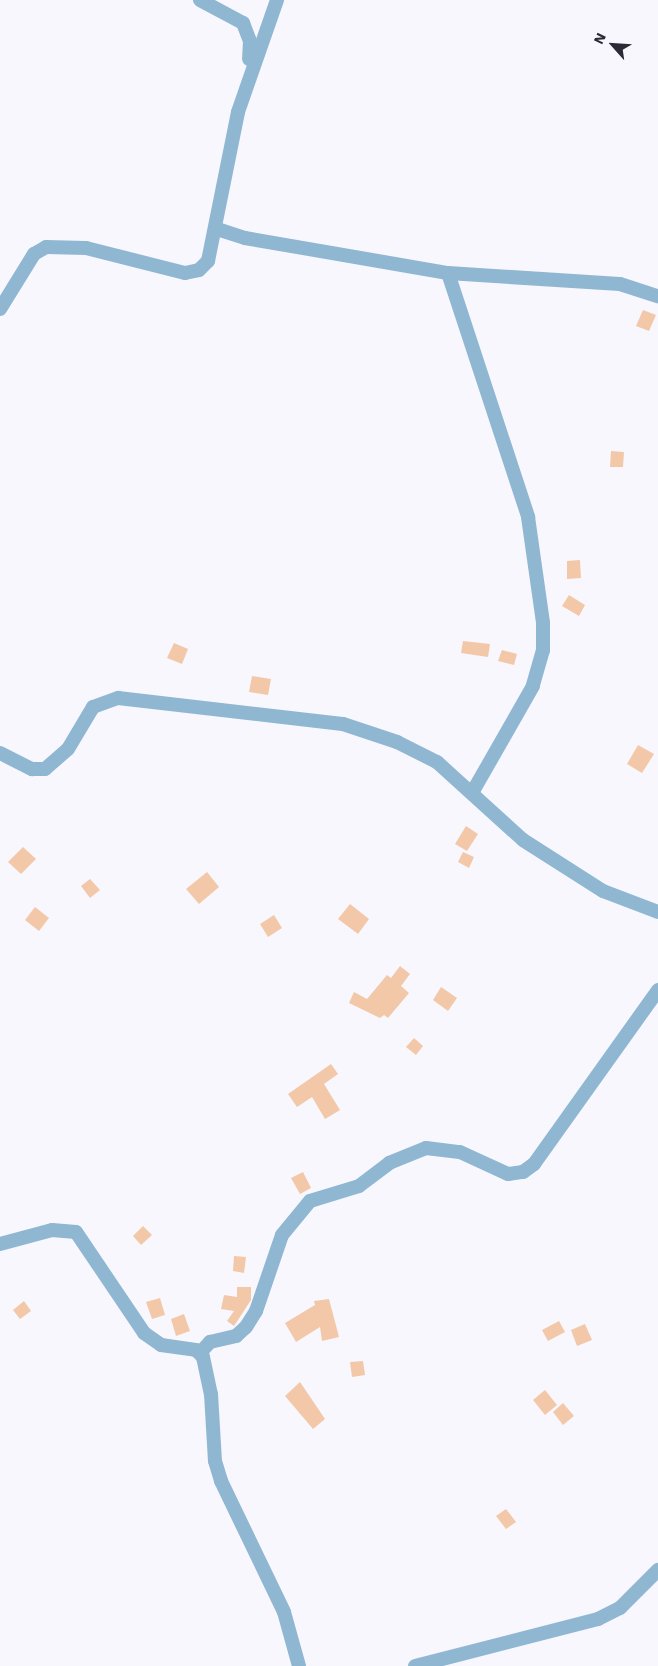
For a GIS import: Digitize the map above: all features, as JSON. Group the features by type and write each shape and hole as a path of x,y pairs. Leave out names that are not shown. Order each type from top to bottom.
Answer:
{"street":[{"path":"0,309 34,254 46,247 86,248 185,273 200,270 208,261 217,228 227,161 247,75 250,41 243,23 200,0"},
{"path":"247,75 277,0"},
{"path":"217,228 245,238 448,273 612,284 658,296"},
{"path":"448,273 528,518 543,623 543,650 533,686 472,793"},
{"path":"0,753 27,767 45,769 68,749 93,708 118,698 343,724 417,751 437,762 523,840 573,874 658,912"},
{"path":"200,1353 210,1342 236,1336 246,1327 256,1311 282,1235 310,1201 359,1186 389,1163 426,1148 460,1152 508,1174 523,1172 534,1164 658,990"},
{"path":"0,1244 52,1230 76,1232 85,1240 144,1333 161,1345 200,1353"},
{"path":"200,1353 211,1394 212,1441 221,1481 284,1612 299,1666"},
{"path":"415,1666 598,1619 620,1608 658,1570"}],"building":[{"path":"643,310 656,315 649,331 636,326"},
{"path":"611,451 624,452 623,467 610,467"},
{"path":"580,560 581,578 567,579 567,561"},
{"path":"569,595 585,605 579,616 562,606"},
{"path":"463,641 490,644 488,657 461,653"},
{"path":"174,643 188,649 182,664 167,658"},
{"path":"502,650 517,654 514,665 498,661"},
{"path":"252,676 271,679 268,695 249,692"},
{"path":"638,745 654,754 642,773 627,764"},
{"path":"466,826 478,834 467,851 455,844"},
{"path":"23,847 36,859 21,874 8,862"},
{"path":"463,852 474,857 469,868 458,862"},
{"path":"207,872 219,887 199,904 186,889"},
{"path":"90,879 100,890 90,898 81,886"},
{"path":"350,904 369,919 358,934 338,919"},
{"path":"35,907 49,918 39,931 25,920"},
{"path":"274,915 282,928 268,937 260,924"},
{"path":"400,966 410,974 401,986 409,993 388,1018 384,1015 380,1018 349,1003 354,992 367,999 387,975 391,978"},
{"path":"441,987 457,998 448,1011 433,1000"},
{"path":"414,1038 423,1046 416,1055 406,1047"},
{"path":"331,1064 338,1074 324,1084 340,1110 325,1119 312,1097 297,1107 288,1094"},
{"path":"303,1172 311,1188 300,1194 291,1178"},
{"path":"143,1226 152,1235 141,1245 133,1236"},
{"path":"234,1256 246,1257 244,1273 233,1271"},
{"path":"237,1287 251,1287 251,1300 234,1326 227,1321 234,1311 221,1309 224,1295 237,1297"},
{"path":"160,1298 165,1315 152,1319 146,1302"},
{"path":"329,1299 339,1337 322,1341 320,1327 296,1342 285,1323 315,1305 314,1301"},
{"path":"24,1301 31,1311 20,1319 13,1310"},
{"path":"184,1314 190,1331 176,1336 171,1319"},
{"path":"559,1321 565,1332 548,1341 542,1330"},
{"path":"585,1324 592,1340 577,1346 571,1330"},
{"path":"363,1361 365,1375 352,1377 350,1362"},
{"path":"300,1382 325,1419 313,1429 285,1396"},
{"path":"545,1390 557,1405 545,1415 533,1400"},
{"path":"563,1403 574,1416 563,1425 553,1412"},
{"path":"506,1509 516,1522 506,1529 496,1516"}]}
